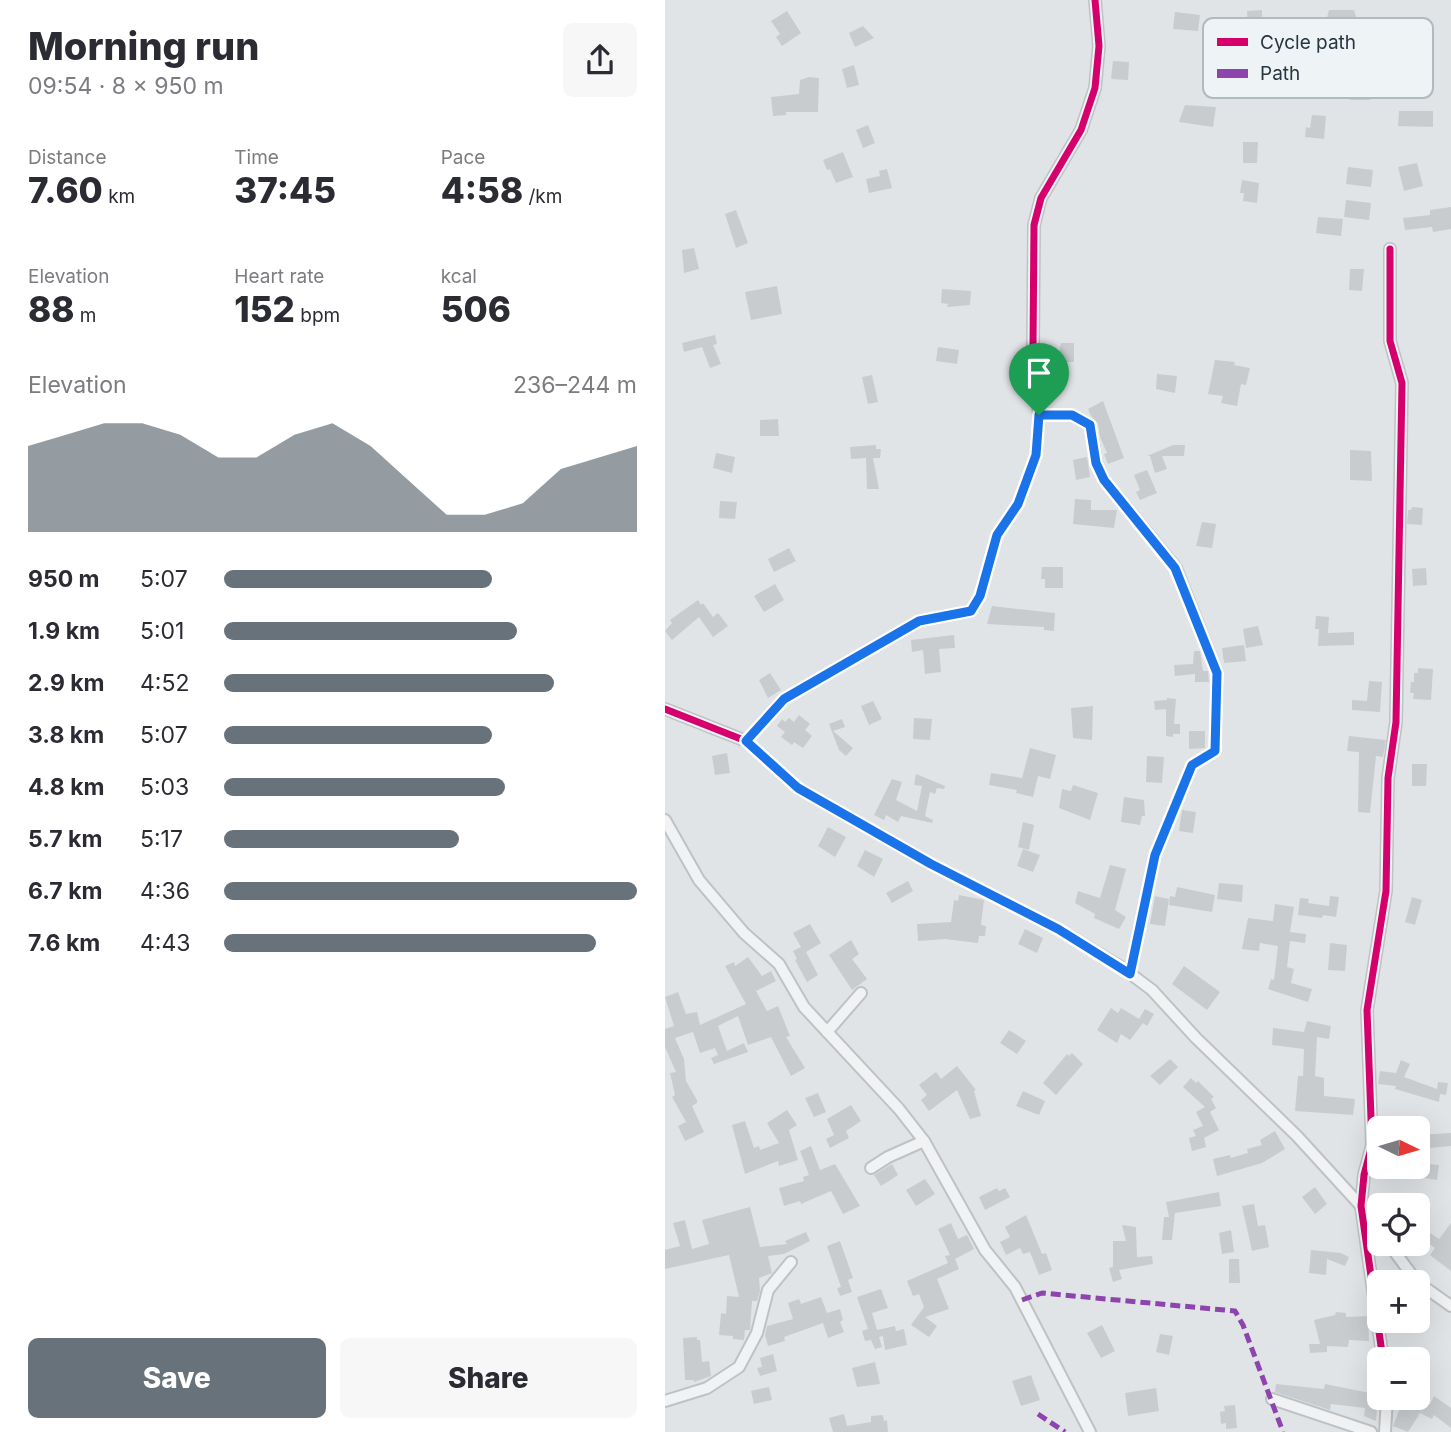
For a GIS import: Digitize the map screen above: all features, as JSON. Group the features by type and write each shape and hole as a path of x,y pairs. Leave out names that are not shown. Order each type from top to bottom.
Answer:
{"street":[{"path":"746,741 784,699 919,621 971,611 980,596 997,535 1018,504 1036,455 1039,415 1033,346 1034,225 1041,198 1081,130 1095,88 1099,46 1095,0"},
{"path":"1381,1347 1361,1206 1364,1175 1372,1145 1367,1010 1386,891 1388,778 1396,722 1402,383 1390,341 1390,249"},
{"path":"1039,415 1072,415 1090,425 1096,463 1104,480 1175,568 1217,673 1215,751 1192,765 1155,855 1130,974"},
{"path":"665,709 746,741 798,788 931,864 1058,929 1130,974 1152,990 1196,1038 1289,1127 1367,1214"},
{"path":"665,820 699,880 744,933 779,964 804,1007 899,1109 924,1141 985,1250 1015,1287 1090,1432"},
{"path":"827,1032 861,993"},
{"path":"871,1168 924,1141"},
{"path":"1398,1256 1417,1282 1451,1306"},
{"path":"665,1401 707,1388 739,1367 757,1333 768,1290 791,1262"},
{"path":"1272,1399 1371,1432"},
{"path":"1385,1432 1386,1410"}],"building":[{"path":"1262,10 1262,18 1247,18 1247,11"},
{"path":"1329,10 1354,10 1356,18 1327,18"},
{"path":"787,11 801,33 782,46 776,37 780,34 771,21"},
{"path":"1175,12 1200,15 1198,31 1173,29"},
{"path":"863,26 874,38 855,47 849,33"},
{"path":"1113,61 1129,62 1128,80 1111,79"},
{"path":"854,65 859,85 847,88 842,69"},
{"path":"819,78 818,112 786,112 786,115 773,116 771,97 799,94 800,80"},
{"path":"1350,98 1370,98 1370,100"},
{"path":"1185,105 1216,107 1213,127 1179,122"},
{"path":"1399,111 1433,111 1433,127 1398,126"},
{"path":"1312,115 1326,116 1324,139 1305,137"},
{"path":"868,125 875,143 863,148 856,130"},
{"path":"1243,142 1258,142 1257,163 1243,163"},
{"path":"843,152 853,177 836,183 823,160"},
{"path":"1417,163 1423,186 1404,191 1398,167"},
{"path":"1348,167 1373,170 1371,187 1346,184"},
{"path":"887,169 892,188 869,193 866,179 880,176 879,171"},
{"path":"1242,180 1259,183 1257,203 1243,201 1244,193 1240,193"},
{"path":"1346,200 1371,203 1369,220 1344,217"},
{"path":"1451,207 1451,229 1433,232 1432,227 1405,230 1403,218 1430,215 1430,210"},
{"path":"736,210 748,243 736,248 725,214"},
{"path":"1318,217 1343,219 1341,236 1316,233"},
{"path":"694,248 699,269 684,273 682,250"},
{"path":"1350,269 1364,269 1362,291 1349,290"},
{"path":"777,286 782,314 751,320 745,292"},
{"path":"942,289 971,291 970,305 947,307 948,304 941,303"},
{"path":"715,335 717,344 713,345 721,364 710,368 702,347 684,352 682,343"},
{"path":"1061,343 1074,343 1074,362 1057,362"},
{"path":"938,347 959,350 957,364 936,361"},
{"path":"1215,360 1235,362 1234,365 1250,368 1246,385 1241,384 1237,406 1221,403 1223,396 1208,394"},
{"path":"1157,374 1177,376 1175,393 1156,389"},
{"path":"872,375 878,402 868,404 862,377"},
{"path":"1103,401 1124,458 1108,464 1098,423 1088,409"},
{"path":"778,419 779,436 760,436 760,420"},
{"path":"876,445 876,449 881,449 880,458 873,458 879,489 867,489 866,458 851,459 850,447"},
{"path":"1173,445 1185,445 1184,456 1162,456 1167,469 1155,473 1150,456 1147,456"},
{"path":"1350,450 1371,451 1372,481 1350,480"},
{"path":"716,453 735,457 732,473 713,468"},
{"path":"1087,457 1090,477 1076,480 1073,460"},
{"path":"1147,470 1157,493 1140,500 1136,492 1140,490 1134,475"},
{"path":"1075,499 1091,500 1091,510 1117,510 1114,528 1073,524"},
{"path":"720,501 737,502 735,519 719,518"},
{"path":"1412,507 1423,508 1422,525 1407,524 1408,510"},
{"path":"1202,522 1216,524 1212,548 1196,546"},
{"path":"789,548 796,561 774,572 768,559"},
{"path":"1042,567 1063,567 1063,588 1045,588 1045,579 1041,579"},
{"path":"1426,568 1427,585 1413,586 1412,569"},
{"path":"775,584 784,600 764,612 754,596"},
{"path":"698,600 713,617 718,613 728,626 713,637 699,617 672,640 665,631 672,623 670,620"},
{"path":"992,606 1055,613 1054,631 1044,630 1044,627 987,624"},
{"path":"1316,616 1329,617 1328,633 1354,632 1354,645 1318,646 1319,629 1315,629"},
{"path":"1258,626 1263,645 1246,648 1243,629"},
{"path":"954,635 955,648 939,649 941,672 925,674 923,650 912,652 911,640"},
{"path":"1244,645 1246,661 1224,663 1222,648"},
{"path":"1194,651 1200,651 1203,671 1208,671 1209,682 1195,682 1195,674 1175,676 1174,665 1193,664"},
{"path":"1418,668 1433,669 1431,700 1413,699 1414,693 1410,693 1411,682 1414,682 1414,673 1418,673"},
{"path":"770,673 781,690 768,698 759,680"},
{"path":"1369,681 1382,682 1380,712 1352,710 1352,700 1367,701"},
{"path":"1176,699 1174,724 1180,724 1180,734 1173,734 1173,737 1166,736 1166,709 1155,710 1154,701"},
{"path":"873,701 882,719 869,725 861,706"},
{"path":"1093,706 1092,740 1073,738 1071,708"},
{"path":"799,715 810,724 805,730 812,736 803,748 794,742 792,745 781,737 785,732 777,726 782,719 785,722 789,718 794,722"},
{"path":"914,718 932,719 930,740 913,739"},
{"path":"842,719 845,727 833,731 853,748 846,756 839,750 829,724"},
{"path":"1189,731 1205,731 1205,748 1189,749"},
{"path":"1349,736 1386,740 1383,757 1376,756 1370,813 1358,812 1359,752 1347,751"},
{"path":"1030,748 1056,755 1050,779 1038,776 1033,797 1016,793 1017,790 989,785 991,773 1022,778"},
{"path":"727,753 730,773 715,775 712,756"},
{"path":"1147,756 1164,757 1162,783 1146,782"},
{"path":"1412,764 1427,764 1426,786 1412,786"},
{"path":"916,774 945,786 944,789 937,788 935,794 930,792 925,816 933,820 932,823 901,816 898,822 886,815 884,820 874,815 892,779 902,782 896,800 917,811 922,786 914,785"},
{"path":"1073,785 1098,793 1090,820 1059,808 1062,789 1071,791"},
{"path":"1124,797 1144,800 1145,816 1142,816 1140,825 1121,822"},
{"path":"1182,810 1196,812 1193,833 1179,831"},
{"path":"1023,822 1034,825 1029,850 1018,847"},
{"path":"828,827 846,837 835,857 818,846"},
{"path":"1023,849 1040,855 1033,872 1017,866"},
{"path":"865,850 883,859 874,877 857,866"},
{"path":"1110,865 1126,869 1115,910 1126,917 1119,929 1094,918 1095,914 1075,903 1078,891 1100,898"},
{"path":"908,881 913,891 892,903 886,893"},
{"path":"1219,883 1243,885 1242,902 1217,899"},
{"path":"1177,887 1215,895 1212,912 1169,905 1170,896 1175,897"},
{"path":"959,895 984,900 981,925 986,926 985,936 979,936 978,943 945,939 918,941 917,924 951,922 954,900 958,901"},
{"path":"1155,896 1169,899 1165,926 1150,924"},
{"path":"1330,896 1339,897 1336,917 1298,915 1300,898 1309,899 1308,903 1329,906"},
{"path":"1412,897 1422,900 1415,925 1405,922"},
{"path":"1275,904 1294,907 1290,932 1306,934 1305,943 1290,941 1287,967 1294,969 1291,983 1312,989 1308,1002 1268,989 1271,979 1274,980 1278,946 1260,943 1259,951 1242,949 1248,918 1273,921"},
{"path":"810,924 821,943 806,952 818,975 807,982 795,960 797,959 793,951 801,947 793,933"},
{"path":"1025,929 1043,938 1037,953 1018,944"},
{"path":"851,940 859,954 852,959 867,979 852,990 829,955"},
{"path":"1330,943 1347,945 1345,971 1328,970"},
{"path":"748,957 762,976 771,971 776,981 756,991 767,1011 778,1006 790,1036 786,1037 805,1068 791,1076 771,1037 748,1045 738,1016 718,1026 727,1051 744,1043 748,1052 714,1064 711,1058 718,1055 715,1048 700,1053 693,1032 675,1038 684,1059 686,1081 697,1100 692,1106 704,1132 685,1141 678,1126 686,1122 672,1097 675,1095 670,1073 676,1072 665,1047 665,1029 674,1026 665,997 678,992 686,1014 697,1012 700,1025 746,1004 725,966 734,962 735,966"},
{"path":"1184,966 1220,992 1207,1010 1172,984"},
{"path":"1111,1008 1118,1013 1121,1008 1139,1019 1145,1009 1154,1014 1147,1026 1143,1023 1130,1040 1121,1034 1117,1043 1097,1030"},
{"path":"1307,1021 1331,1026 1329,1039 1317,1037 1315,1076 1324,1078 1324,1096 1355,1099 1353,1115 1295,1111 1298,1076 1303,1076 1304,1049 1272,1045 1273,1028 1304,1032"},
{"path":"1009,1030 1026,1041 1017,1054 1000,1043"},
{"path":"1072,1053 1083,1064 1056,1095 1043,1083 1067,1054 1069,1056"},
{"path":"1170,1059 1178,1067 1160,1085 1150,1076"},
{"path":"1401,1060 1410,1064 1404,1077 1437,1089 1438,1082 1448,1083 1446,1095 1440,1094 1439,1102 1395,1089 1396,1086 1378,1084 1380,1071 1396,1073"},
{"path":"957,1066 976,1090 974,1091 981,1116 970,1119 957,1090 929,1111 921,1100 927,1095 919,1085 936,1072 941,1079"},
{"path":"1191,1078 1196,1083 1198,1081 1214,1097 1211,1099 1216,1108 1210,1112 1219,1130 1204,1138 1206,1147 1192,1151 1189,1138 1196,1136 1193,1130 1203,1126 1196,1112 1205,1107 1183,1087"},
{"path":"1023,1091 1045,1101 1039,1115 1016,1106"},
{"path":"818,1093 826,1112 814,1117 805,1098"},
{"path":"851,1105 861,1121 846,1131 849,1138 830,1148 826,1139 834,1135 827,1119"},
{"path":"787,1110 797,1125 789,1130 798,1160 779,1166 778,1161 745,1174 732,1125 745,1121 754,1148 759,1146 760,1150 779,1143 767,1123"},
{"path":"1275,1131 1285,1149 1262,1163 1217,1176 1213,1159 1248,1153 1247,1149 1262,1145 1260,1140"},
{"path":"1451,1133 1451,1146 1430,1148 1430,1134"},
{"path":"811,1146 820,1170 835,1164 860,1206 843,1214 831,1191 801,1204 800,1201 784,1206 779,1188 804,1181 803,1177 809,1175 800,1151"},
{"path":"892,1164 898,1175 881,1186 874,1175"},
{"path":"1430,1164 1439,1165 1437,1180 1430,1179"},
{"path":"925,1179 935,1194 916,1206 906,1190"},
{"path":"1315,1187 1327,1204 1315,1214 1302,1197"},
{"path":"997,1188 999,1191 1005,1188 1010,1197 985,1210 979,1197"},
{"path":"1219,1192 1221,1206 1175,1213 1172,1240 1162,1240 1164,1217 1169,1217 1166,1202"},
{"path":"1254,1204 1258,1226 1265,1225 1269,1247 1252,1251 1242,1206"},
{"path":"750,1207 760,1247 787,1244 785,1241 806,1232 810,1241 784,1254 768,1256 772,1273 759,1278 760,1291 757,1301 752,1301 750,1330 745,1330 744,1340 719,1335 721,1313 726,1314 727,1296 739,1297 729,1255 665,1269 665,1250 680,1246 673,1223 685,1220 692,1249 709,1244 702,1220"},
{"path":"1026,1215 1042,1254 1046,1253 1052,1270 1039,1275 1030,1252 1023,1254 1020,1248 1006,1255 1000,1242 1010,1237 1005,1227"},
{"path":"951,1223 958,1239 967,1235 974,1249 955,1259 959,1269 937,1279 949,1309 925,1317 937,1326 929,1337 911,1325 924,1307 919,1294 913,1296 907,1281 948,1263 945,1256 950,1255 938,1229"},
{"path":"1451,1223 1451,1271 1430,1255 1435,1248 1430,1244 1430,1233 1439,1239"},
{"path":"1122,1225 1136,1227 1137,1257 1152,1256 1153,1264 1119,1270 1122,1279 1113,1282 1109,1268 1113,1267 1113,1241 1126,1241"},
{"path":"1231,1230 1234,1252 1222,1254 1219,1233"},
{"path":"840,1241 853,1278 848,1280 852,1292 840,1296 837,1288 841,1287 827,1246"},
{"path":"1311,1250 1341,1253 1349,1257 1345,1266 1327,1259 1326,1275 1309,1273"},
{"path":"1229,1259 1239,1259 1240,1283 1229,1283"},
{"path":"881,1289 888,1308 872,1313 877,1330 895,1326 896,1331 904,1329 907,1345 885,1350 883,1336 879,1337 882,1347 875,1349 871,1340 865,1341 862,1331 868,1329 857,1297"},
{"path":"821,1297 827,1313 840,1309 843,1320 840,1322 844,1332 828,1338 823,1323 784,1337 785,1341 768,1346 765,1335 767,1326 793,1319 788,1303 799,1299 801,1304"},
{"path":"1336,1312 1346,1313 1346,1317 1367,1316 1369,1341 1349,1340 1348,1347 1327,1346 1327,1352 1310,1353 1309,1344 1320,1344 1314,1320 1335,1315"},
{"path":"1102,1325 1115,1351 1101,1358 1087,1333"},
{"path":"1160,1334 1173,1336 1169,1355 1156,1352"},
{"path":"697,1337 697,1340 700,1340 702,1362 709,1361 711,1376 694,1382 685,1380 683,1338"},
{"path":"773,1354 777,1371 760,1376 757,1368 762,1367 760,1358"},
{"path":"875,1362 880,1384 857,1387 852,1368"},
{"path":"1031,1375 1040,1400 1021,1406 1012,1381"},
{"path":"1276,1384 1324,1389 1325,1384 1367,1392 1367,1410 1377,1410 1376,1421 1364,1416 1365,1408 1331,1404 1330,1410 1275,1392"},
{"path":"769,1387 772,1400 754,1404 751,1391"},
{"path":"1156,1388 1159,1411 1128,1416 1125,1393"},
{"path":"1434,1396 1451,1408 1451,1428 1434,1415 1432,1419 1420,1413 1408,1432 1393,1426 1399,1410 1430,1410"},
{"path":"1235,1405 1237,1428 1226,1429 1226,1423 1221,1424 1220,1412 1225,1411 1224,1406"},
{"path":"844,1414 847,1426 871,1422 871,1416 883,1415 884,1421 887,1420 888,1432 833,1432 829,1418"}],"marked path":[{"path":"1022,1300 1042,1293 1235,1311 1243,1325 1283,1432"},
{"path":"1038,1414 1065,1432"}],"cycle path":[{"path":"665,709 746,741 784,699 919,621 971,611 980,596 997,535 1018,504 1036,455 1039,415 1033,346 1034,225 1041,198 1081,130 1095,88 1099,46 1095,0"},
{"path":"1381,1347 1361,1206 1364,1175 1372,1145 1367,1010 1386,891 1388,778 1396,722 1402,383 1390,341 1390,249"}],"route":[{"path":"1039,415 1072,415 1090,425 1096,463 1104,480 1175,568 1217,673 1215,751 1192,765 1155,855 1130,974 1058,929 931,864 798,788 746,741 784,699 919,621 971,611 980,596 997,535 1018,504 1036,455 1039,415"}]}
